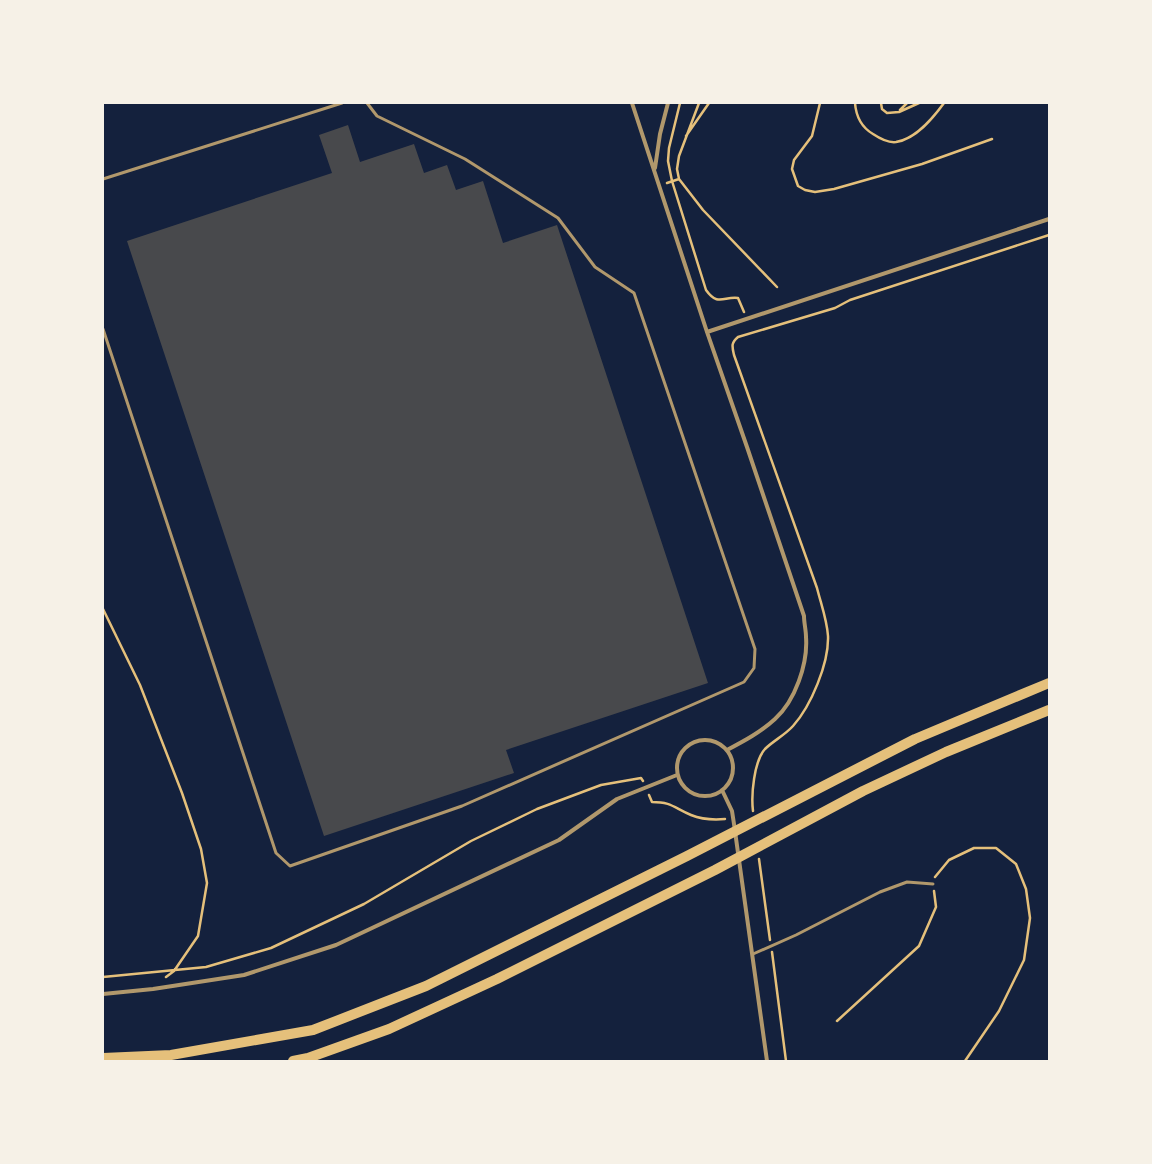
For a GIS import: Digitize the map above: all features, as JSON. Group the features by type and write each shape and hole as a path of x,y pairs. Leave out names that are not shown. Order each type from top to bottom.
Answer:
{"highway":[{"path":"103,1058 171,1055 312,1030 426,986 706,846 755,819 915,739 1049,683"},
{"path":"293,1061 308,1058 389,1029 497,978 715,870 863,791 946,752 1049,710"}],"street":[{"path":"632,103 707,332 804,616 806,638 803,662 790,701 776,718 753,736 727,750"},
{"path":"654,171 660,134 668,103"},
{"path":"707,332 1049,219"},
{"path":"701,740 711,740 720,744 727,750 733,767 728,784 722,790 714,795 696,795 681,784 677,775 677,766 679,756 684,748 701,740"},
{"path":"103,994 153,989 244,975 336,945 559,840 617,799 677,775"},
{"path":"722,790 732,811 767,1061"}],"lane":[{"path":"103,179 342,103"},
{"path":"103,329 276,854 290,866 462,806 744,682 754,668 755,650 634,292 595,267 558,218 465,159 377,116 367,103"},
{"path":"753,954 880,892 900,884 907,882 933,884"}],"path":[{"path":"680,103 669,148 668,162 672,181 706,290 710,296 717,300 738,298"},
{"path":"699,103 679,156 677,169 679,179 703,210 777,287"},
{"path":"684,140 709,103"},
{"path":"820,103 812,136 794,160 792,169 798,186 805,190 815,192 834,189 922,164 992,139"},
{"path":"855,103 859,121 867,131 881,140 896,142 910,137 922,128 944,103"},
{"path":"881,103 882,109 887,113 899,112 919,103"},
{"path":"899,112 906,103"},
{"path":"667,183 679,179"},
{"path":"755,819 752,792 759,756 766,748 793,726 807,705 820,676 828,637 825,618 817,588 734,355 732,346 733,342 738,337 835,308 850,300 1049,235"},
{"path":"103,609 140,685 182,793 201,849 207,883 198,936 176,965 174,971 166,977"},
{"path":"103,978 206,967 271,948 364,904 472,841 537,809 601,785 633,778"},
{"path":"652,802 667,802 693,816 706,818"},
{"path":"837,1021 919,946 936,907 932,880 948,860 974,848 996,848 1016,864 1026,889 1030,918 1024,960 999,1011 965,1061"},
{"path":"759,856 786,1061"}],"building":[{"path":"348,125 360,162 414,144 424,173 447,165 456,190 483,181 503,243 557,225 708,683 506,750 514,773 324,836 127,241 332,173 319,135"}]}
